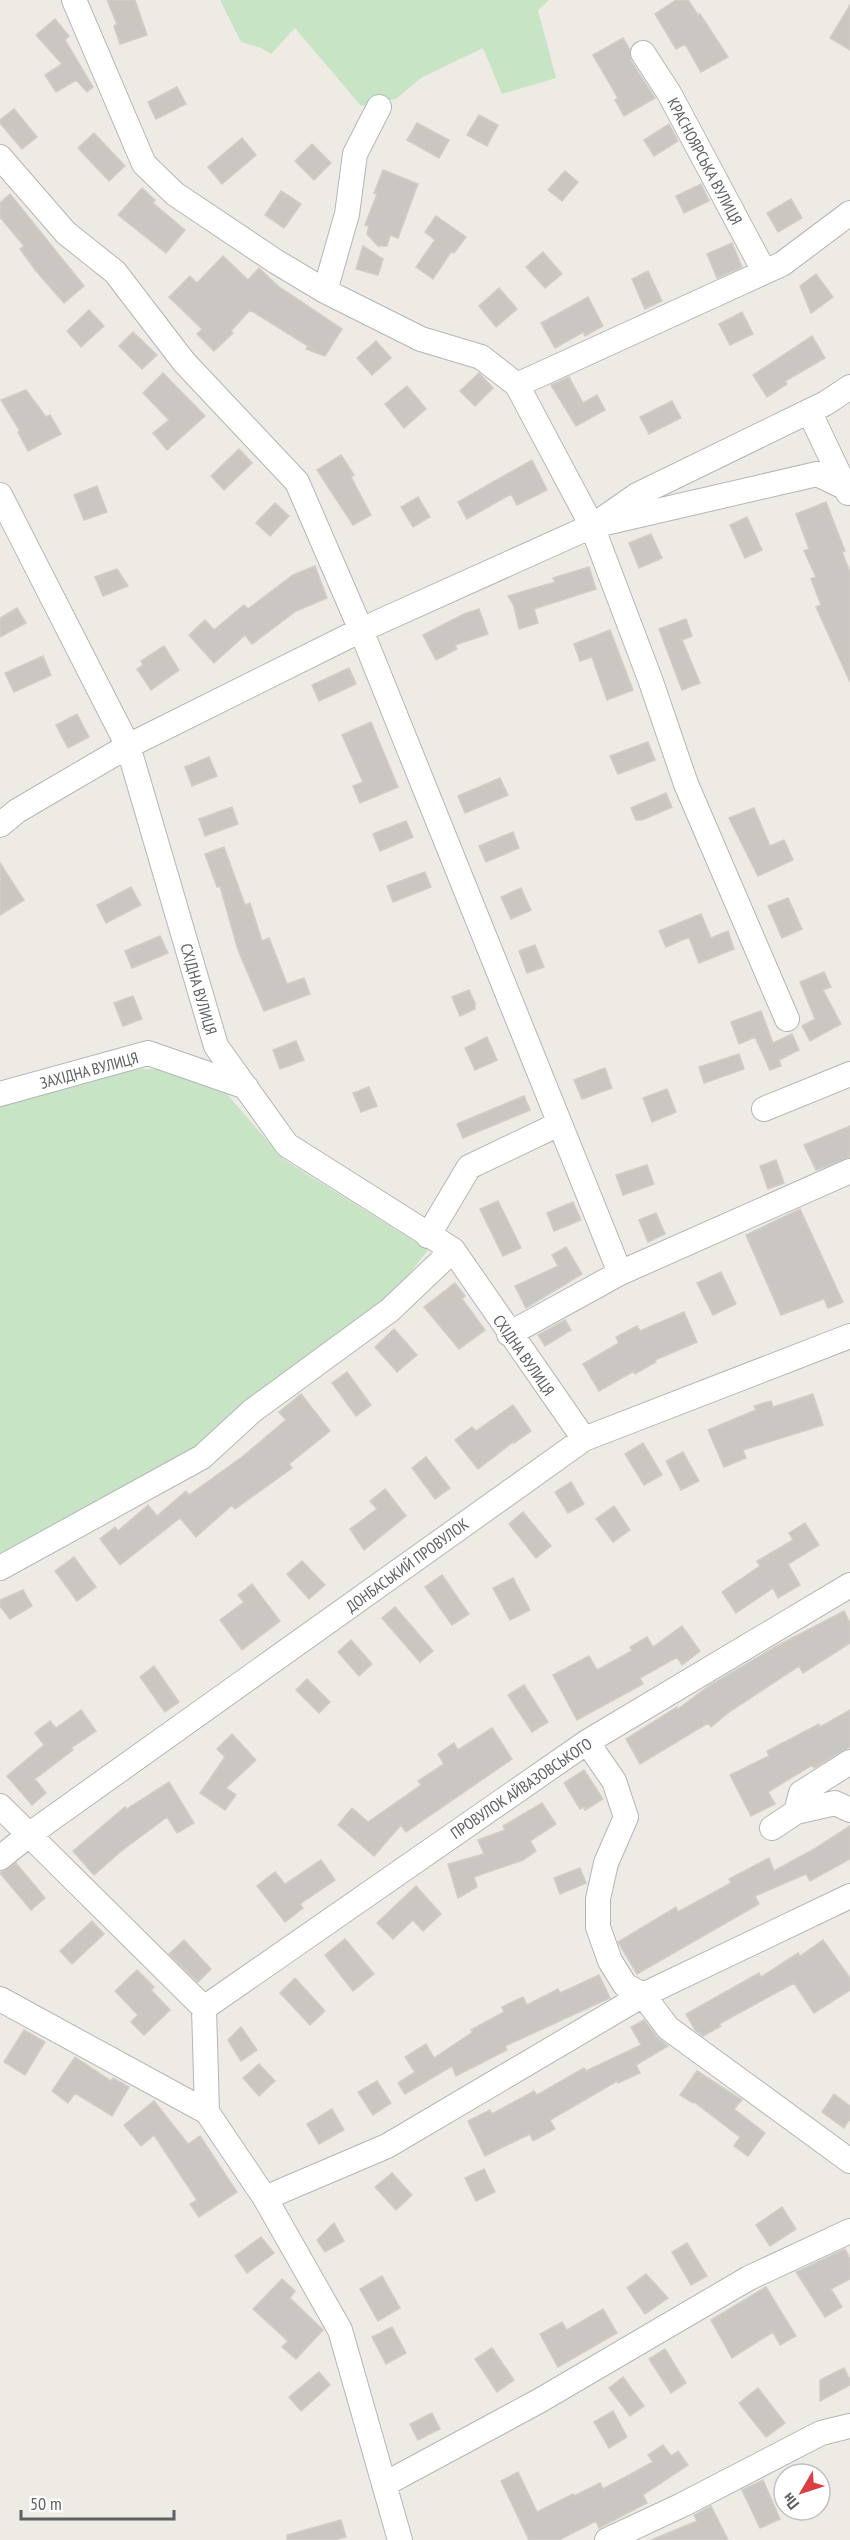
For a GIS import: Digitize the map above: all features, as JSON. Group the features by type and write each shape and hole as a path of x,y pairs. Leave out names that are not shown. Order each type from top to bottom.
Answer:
{"street":[{"path":"74,0 144,164 175,194 274,261 325,291 421,339 481,357 517,385 592,526 650,679 686,784 787,1019"},
{"name":"КРАСНОЯРСЬКА ВУЛИЦЯ","path":"644,53 669,93 764,271"},
{"path":"325,291 347,214 355,154 379,107"},
{"path":"0,157 66,233 115,272 184,362 297,482 361,630 620,1273"},
{"path":"517,385 782,264 850,213"},
{"path":"0,825 17,811 128,747 361,630 592,526 637,495 809,411 850,387"},
{"path":"809,411 849,491"},
{"path":"592,526 817,474 849,491"},
{"name":"СХІДНА ВУЛИЦЯ","path":"0,495 128,747 216,1046 287,1144 453,1250 509,1334 584,1439"},
{"name":"ЗАХІДНА ВУЛИЦЯ","path":"0,1094 148,1053 246,1087"},
{"path":"764,1109 850,1074"},
{"path":"428,1236 469,1167 559,1124"},
{"path":"509,1334 620,1273 850,1171"},
{"path":"0,1568 202,1457 252,1411 390,1310 453,1250"},
{"name":"ДОНБАСЬКИЙ ПРОВУЛОК","path":"0,1858 30,1834 584,1439 850,1336"},
{"name":"ПРОВУЛОК АЙВАЗОВСЬКОГО","path":"204,2008 587,1742 810,1606 850,1585"},
{"path":"587,1742 614,1781 626,1817 606,1863 598,1899 598,1928 610,1961 625,1985 643,1995 668,2028 850,2161"},
{"path":"796,1812 801,1792 850,1762"},
{"path":"772,1828 796,1812 835,1803 850,1810"},
{"path":"0,1806 204,2008 207,2112"},
{"path":"265,2198 387,2146 643,1995 850,1896"},
{"path":"0,1999 207,2112 265,2198 340,2330 386,2484 400,2540"},
{"path":"386,2484 539,2401 749,2278 850,2231"},
{"path":"607,2540 682,2505 821,2433 850,2426"}],"green space":[{"path":"220,0 549,0 538,10 556,78 502,94 483,48 421,78 396,99 361,106 295,28 271,54 261,48 241,42"},
{"path":"167,1069 226,1093 283,1159 428,1250 388,1301 197,1453 0,1554 0,1105 95,1070"}],"building":[{"path":"107,0 135,0 147,35 120,44 114,26 117,24"},
{"path":"676,0 688,0 728,57 701,72 685,44 676,49 655,14"},
{"path":"850,5 850,50 830,38"},
{"path":"55,19 69,36 65,40 93,87 87,92 76,80 56,92 45,75 62,64 36,35"},
{"path":"623,38 630,50 631,61 655,98 624,116 615,100 618,98 593,55"},
{"path":"177,87 186,104 156,119 148,102"},
{"path":"14,109 37,137 22,149 0,123 0,120"},
{"path":"479,115 498,125 487,146 467,135"},
{"path":"417,123 449,140 439,158 407,140"},
{"path":"669,124 678,141 654,156 644,140"},
{"path":"94,133 125,166 109,181 78,148"},
{"path":"242,138 256,155 222,184 208,167"},
{"path":"312,144 331,163 314,180 295,161"},
{"path":"383,170 418,184 398,238 390,235 387,246 378,246 367,234 369,226 365,225"},
{"path":"565,171 578,182 562,201 548,190"},
{"path":"701,184 709,201 684,213 676,196"},
{"path":"142,188 155,200 153,203 185,230 166,253 118,215"},
{"path":"281,191 301,204 284,228 265,215"},
{"path":"10,194 84,286 64,303 36,271 20,249 24,246 0,217 0,203"},
{"path":"791,199 802,218 778,232 767,213"},
{"path":"436,216 466,237 454,253 451,252 433,279 416,267 435,240 425,232"},
{"path":"732,243 742,267 717,278 707,254"},
{"path":"363,246 383,259 378,275 356,269"},
{"path":"543,252 562,274 545,288 526,267"},
{"path":"223,256 248,280 259,268 278,286 342,329 325,356 306,349 308,346 250,310 231,331 233,333 214,351 197,334 202,329 169,297 190,276 197,283"},
{"path":"648,271 662,301 645,309 632,279"},
{"path":"816,274 833,297 811,313 800,286"},
{"path":"499,288 517,309 496,327 479,306"},
{"path":"588,297 603,326 585,336 583,332 555,348 541,323"},
{"path":"89,310 104,326 81,347 67,331"},
{"path":"742,312 753,334 730,345 719,324"},
{"path":"133,332 157,355 142,369 119,346"},
{"path":"812,336 825,358 785,381 787,384 767,397 753,375"},
{"path":"376,341 391,358 372,375 357,358"},
{"path":"163,373 205,416 167,450 153,433 169,420 143,393"},
{"path":"479,373 493,388 475,406 460,391"},
{"path":"569,377 583,403 597,395 605,410 576,426 551,385"},
{"path":"407,386 426,409 404,428 385,404"},
{"path":"26,390 46,417 50,415 61,434 28,451 18,432 20,431 1,400"},
{"path":"672,401 681,418 649,434 640,417"},
{"path":"239,449 252,463 224,490 211,476"},
{"path":"341,455 354,475 351,477 371,515 353,525 317,470"},
{"path":"532,460 547,490 517,505 511,494 467,519 458,502"},
{"path":"97,486 107,512 84,520 74,495"},
{"path":"418,497 430,517 413,527 401,507"},
{"path":"826,502 845,551 842,552 850,572 850,682 816,607 821,605 811,579 816,577 804,551 809,549 796,514"},
{"path":"275,503 289,516 270,536 256,523"},
{"path":"747,517 762,550 745,558 730,525"},
{"path":"651,534 662,558 639,568 629,543"},
{"path":"315,566 327,598 296,611 252,644 245,635 214,663 189,635 205,620 214,630 244,605 248,609 293,575"},
{"path":"589,567 596,589 534,609 538,623 519,629 514,606 508,596 555,582 553,578"},
{"path":"117,569 128,586 103,596 95,577"},
{"path":"17,608 26,623 0,637 0,618"},
{"path":"479,609 488,634 455,645 457,649 436,660 423,635"},
{"path":"686,619 692,636 682,640 700,683 682,690 659,629"},
{"path":"610,630 633,690 607,700 592,657 580,661 574,644"},
{"path":"164,646 179,670 151,690 137,669 143,665 141,661"},
{"path":"43,656 51,675 14,692 5,673"},
{"path":"349,668 356,684 319,701 312,685"},
{"path":"77,714 89,737 68,748 56,725"},
{"path":"371,722 398,787 360,803 353,786 363,782 342,735"},
{"path":"648,742 655,760 618,774 610,756"},
{"path":"209,757 217,776 192,786 185,767"},
{"path":"500,778 508,795 465,813 458,796"},
{"path":"666,793 672,807 642,820 636,820 631,808"},
{"path":"232,807 238,824 205,836 199,819"},
{"path":"754,808 770,846 784,840 793,860 758,876 729,818"},
{"path":"406,821 413,837 380,851 373,834"},
{"path":"513,832 519,848 486,862 479,846"},
{"path":"224,847 245,905 250,903 262,941 269,938 287,984 304,978 310,994 264,1011 238,950 220,886 217,887 205,854"},
{"path":"0,863 24,900 0,915"},
{"path":"425,872 431,887 393,902 387,886"},
{"path":"131,887 141,905 106,923 97,905"},
{"path":"521,888 531,910 511,919 501,897"},
{"path":"788,898 802,929 782,938 768,906"},
{"path":"701,914 711,938 728,931 734,949 699,963 689,937 666,947 659,931"},
{"path":"160,936 168,953 132,968 125,951"},
{"path":"535,945 544,967 527,973 519,951"},
{"path":"824,972 831,987 823,990 841,1024 810,1041 802,1026 815,1019 800,982"},
{"path":"469,990 475,1003 475,1009 460,1016 452,997"},
{"path":"133,996 142,1019 123,1026 114,1003"},
{"path":"761,1011 773,1043 792,1034 799,1050 779,1060 781,1066 770,1070 755,1037 739,1044 731,1022"},
{"path":"487,1037 497,1060 475,1070 465,1048"},
{"path":"296,1041 304,1060 280,1069 273,1050"},
{"path":"739,1054 744,1069 704,1083 699,1067"},
{"path":"605,1068 612,1088 582,1099 574,1080"},
{"path":"369,1087 377,1106 361,1112 353,1093"},
{"path":"667,1089 676,1112 652,1122 643,1098"},
{"path":"524,1096 530,1110 463,1138 457,1124"},
{"path":"850,1126 850,1157 816,1170 804,1145"},
{"path":"776,1160 784,1183 768,1189 760,1166"},
{"path":"647,1165 654,1184 623,1195 616,1175"},
{"path":"498,1201 521,1248 503,1256 480,1209"},
{"path":"573,1202 581,1220 554,1231 547,1213"},
{"path":"800,1209 843,1302 828,1308 824,1299 781,1315 746,1235"},
{"path":"656,1213 665,1234 648,1242 639,1220"},
{"path":"566,1247 582,1274 526,1308 515,1286 558,1266 552,1255"},
{"path":"721,1272 736,1304 713,1315 697,1283"},
{"path":"455,1283 465,1296 462,1299 485,1330 459,1349 424,1307"},
{"path":"684,1312 697,1342 655,1360 656,1362 635,1374 634,1371 599,1391 583,1364 619,1343 616,1337 637,1326 640,1331"},
{"path":"565,1320 571,1330 545,1346 538,1335"},
{"path":"394,1329 417,1355 397,1372 375,1347"},
{"path":"347,1372 371,1405 356,1416 332,1383"},
{"path":"301,1394 330,1431 289,1464 292,1468 235,1509 232,1505 196,1537 180,1518 120,1565 100,1539 115,1527 118,1531 148,1505 157,1516 186,1491 189,1495 242,1457 286,1420 279,1412"},
{"path":"813,1394 823,1425 743,1450 746,1458 724,1467 708,1430 756,1410 754,1406 771,1401 773,1407"},
{"path":"513,1405 531,1431 478,1469 455,1440 472,1427 476,1431"},
{"path":"643,1443 662,1475 644,1485 625,1454"},
{"path":"683,1452 699,1481 681,1490 666,1461"},
{"path":"426,1457 450,1488 435,1499 412,1468"},
{"path":"571,1482 584,1504 568,1513 555,1492"},
{"path":"385,1489 406,1516 364,1550 350,1529 377,1509 370,1501"},
{"path":"614,1506 630,1530 613,1542 596,1519"},
{"path":"523,1512 551,1546 536,1558 509,1524"},
{"path":"805,1523 819,1545 788,1564 800,1585 778,1598 773,1588 736,1613 722,1592 760,1566 757,1561 793,1540 789,1533"},
{"path":"74,1557 96,1587 77,1601 55,1571"},
{"path":"302,1561 325,1585 309,1599 287,1574"},
{"path":"442,1575 469,1614 452,1625 425,1587"},
{"path":"513,1578 530,1610 510,1620 493,1588"},
{"path":"252,1584 280,1621 242,1650 220,1620 244,1602 238,1595"},
{"path":"23,1590 32,1606 10,1619 0,1606 0,1600"},
{"path":"395,1607 433,1651 420,1662 382,1618"},
{"path":"844,1611 850,1623 850,1643 803,1673 799,1666 729,1712 711,1727 708,1723 640,1764 626,1739 775,1647"},
{"path":"682,1626 700,1651 682,1665 677,1657 640,1678 643,1684 577,1720 553,1675 589,1656 597,1670 632,1651 630,1647 647,1637 653,1647"},
{"path":"351,1640 372,1664 359,1676 338,1652"},
{"path":"154,1666 179,1702 165,1712 140,1677"},
{"path":"307,1679 330,1702 319,1713 296,1690"},
{"path":"524,1685 548,1722 532,1732 508,1695"},
{"path":"81,1710 96,1731 71,1748 73,1750 35,1779 46,1793 32,1805 7,1776 44,1745 35,1733 50,1721 56,1728"},
{"path":"850,1710 850,1747 814,1768 812,1765 768,1792 775,1804 751,1816 730,1775 769,1756 767,1751 819,1724 820,1727"},
{"path":"492,1728 512,1759 406,1832 401,1825 374,1856 338,1825 352,1808 368,1822 421,1785 418,1781 444,1764 438,1754 454,1743 458,1750"},
{"path":"232,1734 256,1760 226,1788 236,1795 225,1810 200,1793 225,1757 217,1749"},
{"path":"584,1770 603,1799 585,1810 584,1807 580,1809 564,1783"},
{"path":"169,1782 194,1823 177,1833 167,1817 120,1852 94,1875 73,1851 125,1807 127,1809"},
{"path":"542,1803 556,1824 530,1841 536,1851 523,1860 474,1877 477,1887 458,1898 448,1864 484,1854 478,1840 505,1830 503,1826"},
{"path":"850,1826 850,1859 810,1881 806,1874 755,1896 759,1904 637,1974 618,1942 676,1907 678,1912 731,1883 729,1879 769,1858 774,1871"},
{"path":"321,1860 335,1880 300,1904 303,1908 285,1922 257,1886 275,1872 285,1884"},
{"path":"16,1863 45,1898 31,1910 0,1873"},
{"path":"580,1868 586,1883 560,1894 554,1878"},
{"path":"416,1886 441,1914 423,1931 413,1920 393,1939 377,1923"},
{"path":"92,1921 104,1934 72,1964 60,1951"},
{"path":"345,1939 374,1974 353,1991 325,1955"},
{"path":"184,1940 211,1969 198,1982 169,1954"},
{"path":"823,1940 850,1978 850,1990 814,2013 794,1983 719,2024 721,2026 703,2036 695,2030 686,2014 759,1973 761,1977 798,1953 800,1956"},
{"path":"137,1970 154,1987 151,1990 170,2010 144,2035 131,2022 138,2015 115,1991"},
{"path":"599,1975 610,1998 505,2046 507,2050 456,2076 452,2066 405,2094 398,2083 415,2072 405,2057 426,2044 434,2058 473,2032 471,2030 504,2012 502,2007 523,1997 527,2005 558,1989 560,1993"},
{"path":"295,1978 325,2011 310,2025 280,1993"},
{"path":"644,2020 657,2037 668,2046 636,2065 640,2073 618,2083 617,2081 550,2120 555,2129 533,2141 530,2134 485,2156 468,2121 490,2110 492,2114 534,2091 537,2095 584,2068 586,2071 641,2045 631,2027"},
{"path":"241,2027 257,2050 241,2061 228,2040"},
{"path":"24,2030 45,2042 25,2075 4,2062"},
{"path":"75,2057 111,2081 113,2078 129,2087 112,2116 75,2093 68,2103 52,2091"},
{"path":"259,2064 275,2081 259,2096 243,2078"},
{"path":"697,2071 742,2100 734,2109 765,2133 748,2156 734,2146 740,2137 694,2102 680,2095"},
{"path":"377,2081 391,2103 373,2115 358,2092"},
{"path":"834,2094 850,2106 850,2119 844,2128 822,2112"},
{"path":"154,2101 188,2144 200,2136 237,2192 199,2217 190,2204 197,2200 154,2135 141,2146 124,2125"},
{"path":"332,2109 344,2130 319,2144 307,2124"},
{"path":"484,2169 495,2192 476,2201 465,2178"},
{"path":"392,2173 412,2195 396,2210 375,2187"},
{"path":"782,2207 796,2229 770,2246 756,2225"},
{"path":"334,2223 344,2241 325,2252 317,2240"},
{"path":"261,2237 274,2253 247,2273 235,2256"},
{"path":"687,2243 707,2276 691,2285 672,2252"},
{"path":"845,2249 850,2259 850,2279 831,2289 842,2307 825,2317 796,2272"},
{"path":"646,2274 668,2298 645,2314 627,2288"},
{"path":"382,2276 400,2308 378,2321 360,2289"},
{"path":"282,2279 295,2291 290,2298 323,2330 296,2359 282,2347 288,2341 253,2309"},
{"path":"766,2287 796,2336 780,2345 773,2332 732,2358 711,2320"},
{"path":"603,2309 617,2333 558,2367 540,2334 562,2322 567,2330"},
{"path":"392,2327 406,2353 386,2364 372,2337"},
{"path":"492,2348 514,2380 497,2392 475,2359"},
{"path":"665,2349 686,2383 671,2393 649,2359"},
{"path":"844,2368 850,2385 820,2401 820,2380"},
{"path":"319,2372 330,2385 301,2411 289,2397"},
{"path":"623,2377 644,2406 630,2416 609,2388"},
{"path":"758,2388 785,2423 766,2437 739,2403"},
{"path":"613,2411 627,2437 609,2448 594,2422"},
{"path":"432,2413 440,2429 418,2440 410,2424"},
{"path":"663,2445 671,2456 678,2451 688,2465 643,2495 647,2503 599,2528 596,2521 559,2540 529,2540 501,2481 518,2472 537,2512 600,2483 603,2489 653,2462 648,2455"},
{"path":"763,2480 772,2501 773,2522 760,2528 742,2490"},
{"path":"711,2506 728,2540 651,2540 697,2521 694,2515"},
{"path":"341,2520 346,2537 334,2540 287,2540 287,2535"}]}
